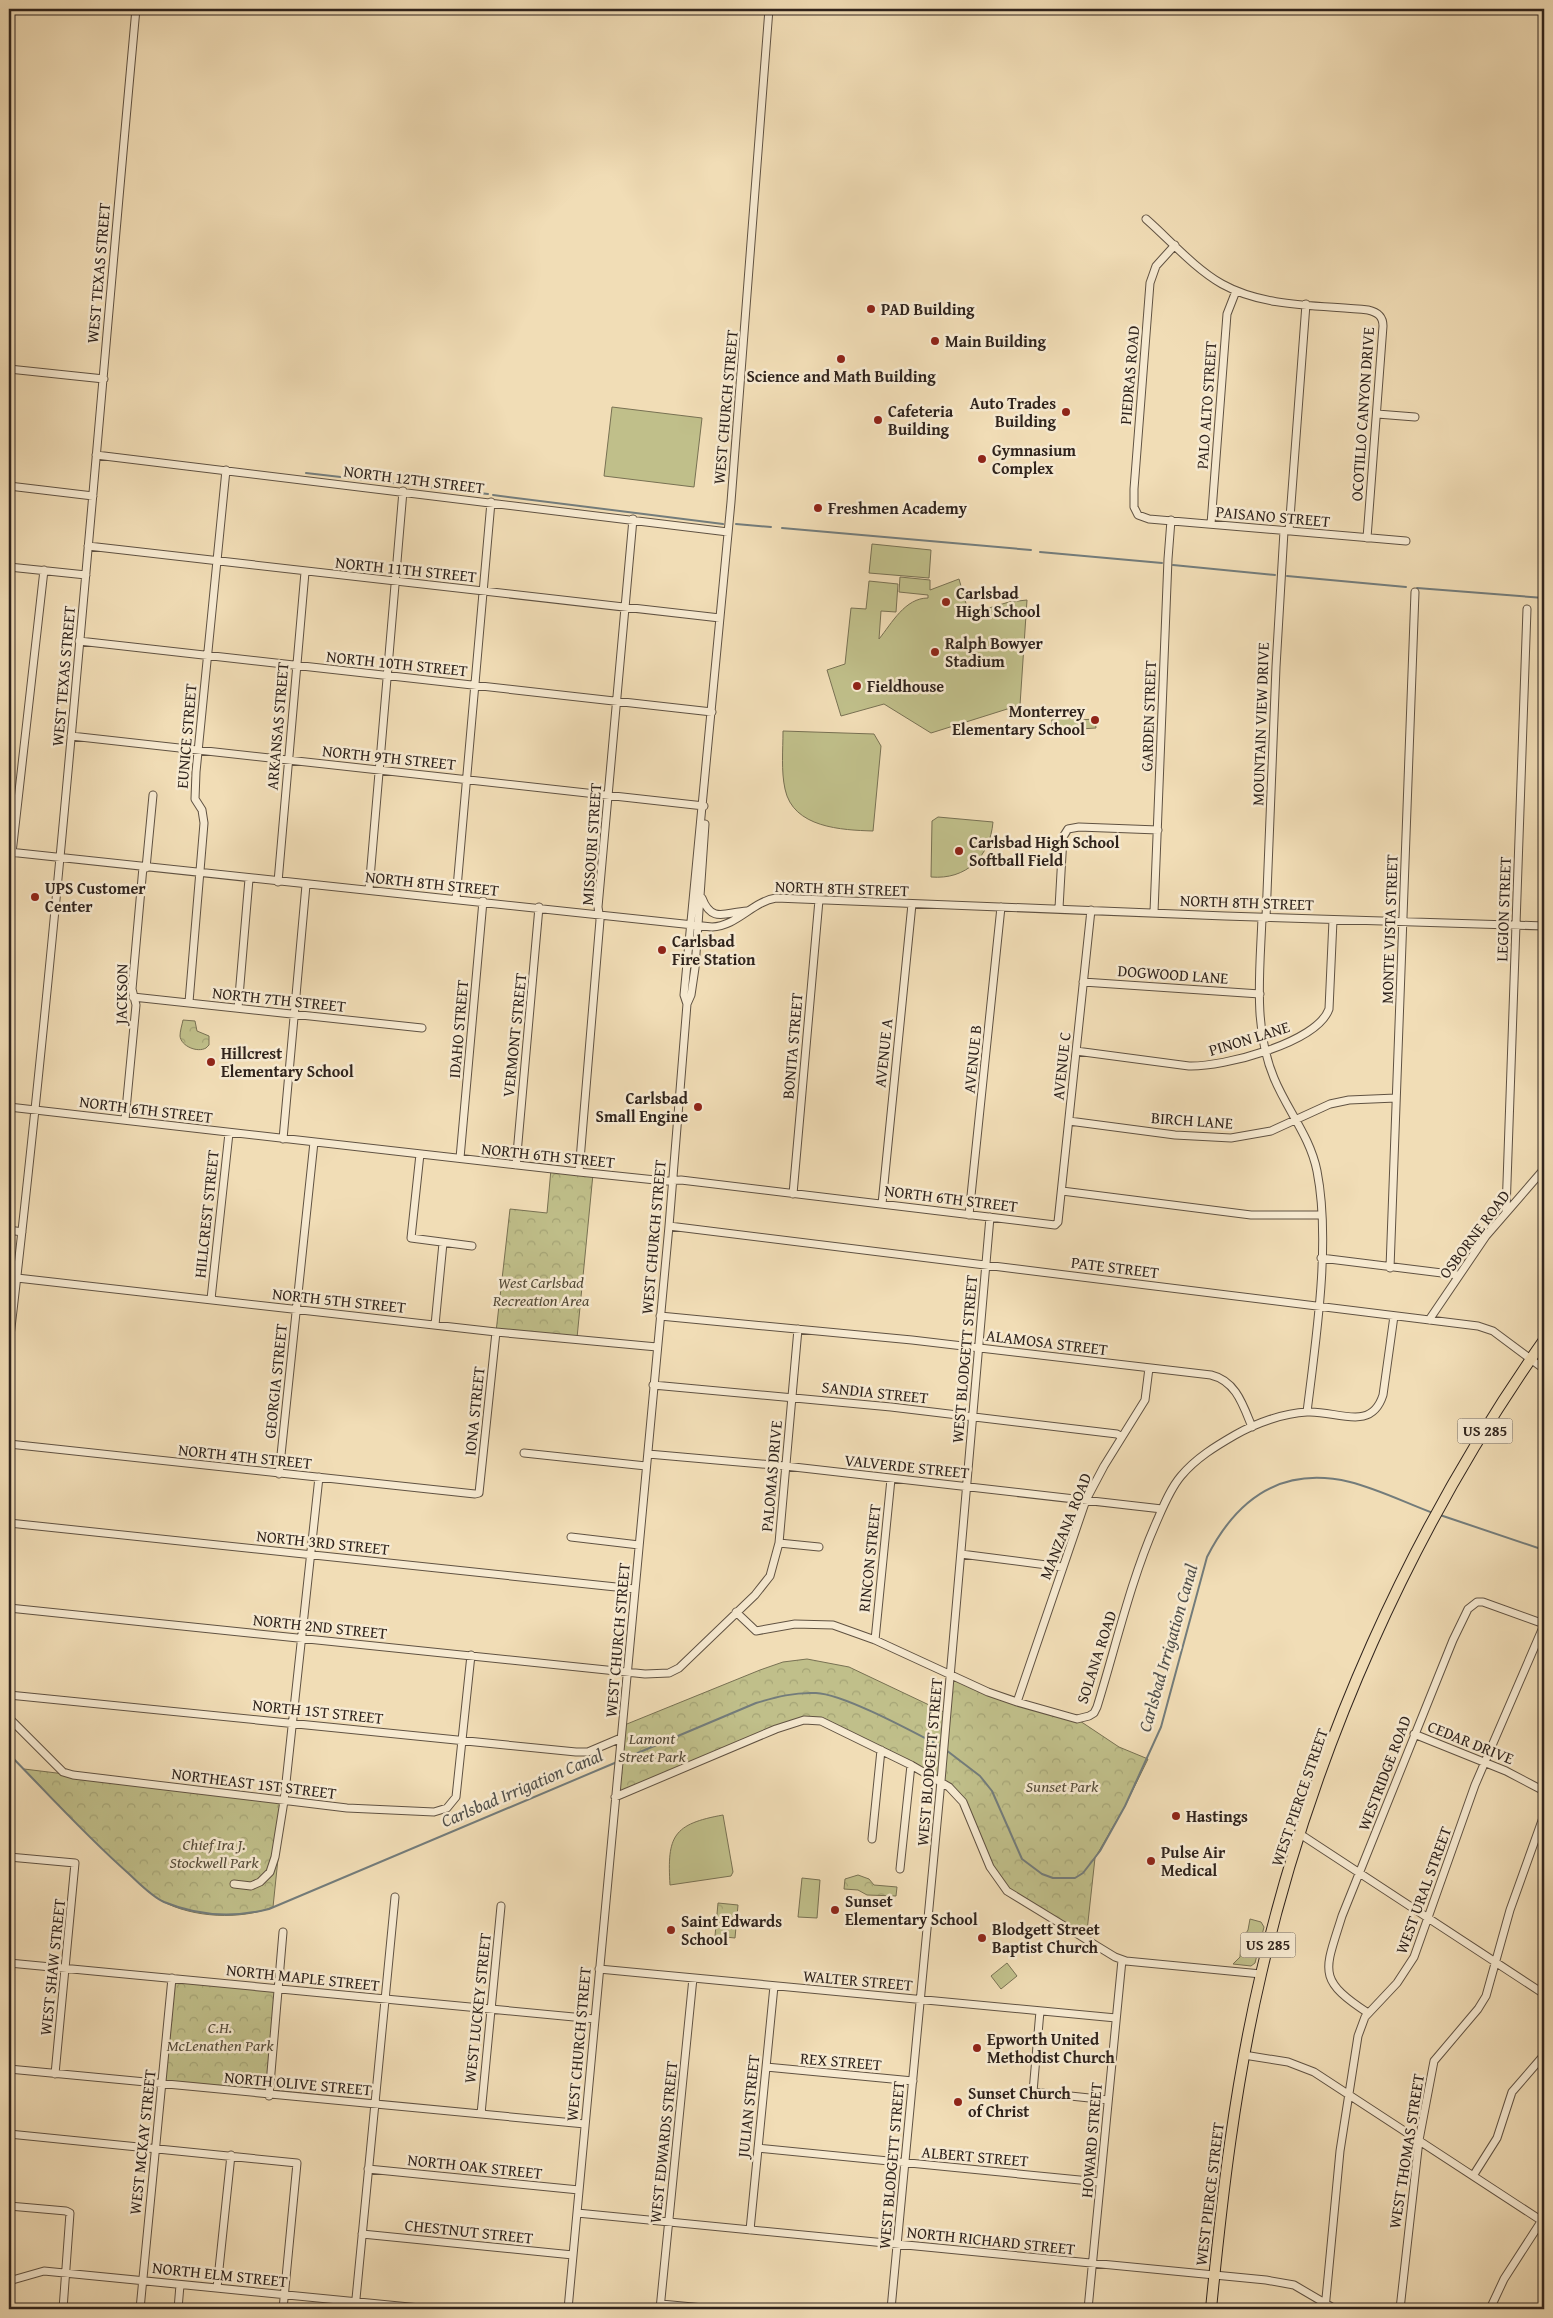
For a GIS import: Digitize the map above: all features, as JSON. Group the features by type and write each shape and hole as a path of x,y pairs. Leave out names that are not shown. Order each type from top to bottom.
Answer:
{"highway":[{"name":"WEST PIERCE STREET","path":"1211,2309 1224,2178 1244,2055 1261,1974 1300,1834 1349,1699 1402,1581 1442,1505 1494,1416 1544,1340"}],"street":[{"name":"WEST TEXAS STREET","path":"9,1341 36,1110 104,379 136,9"},
{"name":"WEST CHURCH STREET","path":"687,1004 684,995 704,806 728,532 769,9"},
{"name":"OCOTILLO CANYON DRIVE","path":"1146,219 1209,275 1236,291 1271,301 1368,310 1376,313 1381,318 1383,326 1367,538"},
{"name":"PIEDRAS ROAD","path":"1138,515 1134,507 1134,489 1150,283 1156,266 1175,245"},
{"name":"PALO ALTO STREET","path":"1211,524 1227,314 1236,291"},
{"name":"MOUNTAIN VIEW DRIVE","path":"1306,304 1276,667 1260,1016 1266,1050 1277,1085 1296,1120 1316,1164 1321,1215 1321,1258"},
{"path":"9,369 104,379"},
{"path":"1377,414 1415,417"},
{"name":"NORTH 12TH STREET","path":"96,455 728,532"},
{"name":"EUNICE STREET","path":"189,1002 204,819 202,810 195,799 198,751 226,470"},
{"path":"9,486 93,496"},
{"path":"369,890 403,491"},
{"path":"456,899 491,502"},
{"name":"PAISANO STREET","path":"1138,515 1143,518 1406,541"},
{"name":"MISSOURI STREET","path":"579,1172 608,796 633,519"},
{"name":"GARDEN STREET","path":"1154,912 1171,520"},
{"name":"NORTH 11TH STREET","path":"88,546 720,618"},
{"path":"9,566 86,575"},
{"path":"10,853 44,570"},
{"name":"ARKANSAS STREET","path":"278,882 287,760 305,572"},
{"name":"MONTE VISTA STREET","path":"1390,1268 1414,592"},
{"name":"LEGION STREET","path":"1506,1211 1527,610"},
{"name":"NORTH 10TH STREET","path":"79,641 712,712"},
{"name":"NORTH 9TH STREET","path":"71,736 704,806"},
{"name":"JACKSON","path":"125,1120 136,1005 133,997 144,868 153,794"},
{"name":"WEST CHURCH STREET","path":"568,2309 669,1226 687,1004 691,995 699,926 706,817 704,806"},
{"path":"1059,908 1063,837 1068,829 1079,827 1158,830"},
{"name":"NORTH 8TH STREET","path":"10,853 306,885 539,907 699,926 722,926 771,899 1059,908 1264,918 1544,926"},
{"path":"238,1008 249,879"},
{"path":"283,1139 306,885"},
{"path":"701,894 706,906 712,913 725,915 736,911 747,911"},
{"name":"BONITA STREET","path":"793,1194 819,900"},
{"name":"IDAHO STREET","path":"460,1158 483,902"},
{"name":"AVENUE A","path":"882,1204 912,904"},
{"name":"VERMONT STREET","path":"516,1165 539,907"},
{"name":"AVENUE B","path":"969,1214 1001,907"},
{"name":"AVENUE C","path":"1057,1225 1092,910"},
{"name":"PINON LANE","path":"1076,1052 1198,1066 1230,1061 1266,1050 1308,1033 1327,1015 1331,993 1333,920"},
{"name":"DOGWOOD LANE","path":"1083,982 1260,994"},
{"name":"NORTH 7TH STREET","path":"133,997 422,1028"},
{"name":"BIRCH LANE","path":"1069,1121 1175,1135 1231,1138 1271,1131 1330,1104 1349,1100 1396,1098"},
{"name":"NORTH 6TH STREET","path":"9,1107 579,1172 665,1181 672,1179 1057,1225"},
{"name":"HILLCREST STREET","path":"211,1299 230,1133"},
{"name":"GEORGIA STREET","path":"279,1474 314,1142"},
{"path":"420,1154 410,1236 413,1239 472,1246"},
{"name":"OSBORNE ROAD","path":"1430,1320 1458,1276 1506,1211 1544,1169"},
{"path":"1062,1191 1251,1215 1321,1215"},
{"name":"WEST BLODGETT STREET","path":"891,2309 942,1781 944,1739 990,1217"},
{"name":"PATE STREET","path":"669,1226 1485,1328 1501,1336 1544,1369"},
{"path":"9,1230 22,1232"},
{"path":"435,1325 444,1243"},
{"path":"1307,1412 1321,1258 1458,1276"},
{"name":"NORTH 5TH STREET","path":"17,1278 496,1332 657,1347"},
{"name":"ALAMOSA STREET","path":"660,1316 978,1347 1211,1375 1223,1379 1238,1396 1252,1427"},
{"name":"SOLANA ROAD","path":"736,1612 756,1631 795,1624 819,1624 843,1628 875,1640 988,1692 1017,1702 1077,1719 1094,1713 1136,1572 1162,1509 1176,1483 1208,1451 1271,1419 1307,1412 1354,1417 1365,1416 1376,1409 1380,1404 1384,1389 1394,1316"},
{"name":"PALOMAS DRIVE","path":"736,1612 762,1588 770,1576 779,1543 798,1329"},
{"name":"IONA STREET","path":"479,1493 496,1332"},
{"name":"MANZANA ROAD","path":"1017,1702 1086,1500 1122,1437 1146,1400 1149,1368"},
{"name":"SANDIA STREET","path":"653,1385 972,1416 1117,1434 1122,1437"},
{"name":"NORTH 4TH STREET","path":"9,1444 279,1474 479,1493"},
{"path":"524,1453 646,1466"},
{"name":"VALVERDE STREET","path":"648,1454 785,1466 1162,1509"},
{"path":"234,1884 256,1884 270,1872 275,1857 284,1801 319,1477"},
{"name":"RINCON STREET","path":"875,1640 891,1479"},
{"name":"NORTH 3RD STREET","path":"9,1522 635,1589"},
{"path":"571,1537 639,1545"},
{"path":"779,1543 819,1547"},
{"path":"961,1554 1062,1567"},
{"name":"WESTRIDGE ROAD","path":"1368,2013 1341,1994 1332,1984 1328,1975 1329,1963 1340,1923 1453,1640 1468,1609 1473,1603 1483,1602 1544,1624"},
{"name":"NORTH 2ND STREET","path":"9,1608 628,1672"},
{"path":"628,1672 665,1674 676,1670 699,1651 736,1612"},
{"name":"WEST URAL STREET","path":"1325,2306 1340,2151 1358,2036 1362,2022 1368,2013 1397,1983 1411,1964 1475,1785 1544,1624"},
{"name":"NORTHEAST 1ST STREET","path":"9,1718 48,1759 66,1773 378,1811 422,1812 441,1810 452,1804 456,1797 472,1655"},
{"name":"NORTH 1ST STREET","path":"9,1695 584,1752 621,1738"},
{"path":"615,1797 766,1733 804,1720 821,1720 942,1781 955,1791 963,1802 990,1867 1007,1891 1122,1960 1261,1974"},
{"name":"CEDAR DRIVE","path":"1414,1734 1485,1762 1544,1791"},
{"path":"872,1839 881,1750"},
{"path":"900,1869 911,1765"},
{"name":"WEST THOMAS STREET","path":"1400,2309 1419,2140 1434,2061 1484,2001 1510,1910 1544,1815"},
{"path":"1300,1834 1544,1994"},
{"name":"WEST SHAW STREET","path":"9,1857 75,1864 55,2074"},
{"path":"355,2305 395,1897"},
{"name":"WEST LUCKEY STREET","path":"481,2114 501,1906"},
{"path":"269,2096 283,1932"},
{"name":"HOWARD STREET","path":"1088,2309 1122,1960"},
{"name":"NORTH MAPLE STREET","path":"9,1963 594,2019"},
{"name":"WALTER STREET","path":"599,1969 1116,2018"},
{"name":"WEST MCKAY STREET","path":"140,2309 172,1978"},
{"name":"WEST EDWARDS STREET","path":"661,2306 693,1978"},
{"name":"JULIAN STREET","path":"750,2230 774,1986"},
{"path":"1040,2011 1033,2092 1108,2100"},
{"path":"1244,2055 1303,2066 1543,2219 1504,2279 1490,2309"},
{"path":"1473,2176 1497,2138 1512,2092 1544,2056"},
{"name":"REX STREET","path":"766,2067 913,2081"},
{"name":"NORTH OLIVE STREET","path":"9,2070 269,2096 381,2104 585,2124"},
{"path":"9,2134 297,2163 283,2309"},
{"name":"ALBERT STREET","path":"758,2148 1100,2182"},
{"path":"218,2288 231,2155"},
{"name":"NORTH OAK STREET","path":"368,2169 579,2190"},
{"path":"9,2206 66,2211 70,2214 63,2309"},
{"name":"NORTH RICHARD STREET","path":"577,2213 1287,2283 1303,2289 1325,2306 1335,2309"},
{"name":"CHESTNUT STREET","path":"362,2234 573,2255"},
{"name":"NORTH ELM STREET","path":"9,2281 44,2271 284,2294 355,2305 430,2309"},
{"path":"178,2309 180,2285"},
{"path":"661,2306 714,2309"}],"green space":[{"path":"612,407 702,418 694,487 604,476"},
{"path":"872,544 931,550 929,578 869,573"},
{"name":"Ralph Bowyer Stadium","path":"900,577 930,580 930,590 959,579 969,614 1009,602 1027,600 1020,705 931,733 884,704 841,716 827,670 845,664 851,608 866,609 869,581 898,584 896,612 881,611 879,639 900,612 912,602 928,598 928,595 899,592"},
{"path":"1055,715 1078,720 1095,719 1096,728 1080,729 1076,734 1054,734 1051,731 1052,719"},
{"path":"783,731 874,734 881,746 873,831 834,828 808,819 798,812 790,802 785,789"},
{"name":"Carlsbad High School Softball Field","path":"938,817 993,822 991,835 981,856 974,864 955,875 931,877 932,821"},
{"path":"183,1020 195,1021 197,1031 209,1036 209,1045 206,1048 198,1050 190,1048 183,1043 180,1036"},
{"name":"West Carlsbad Recreation Area","path":"551,1169 593,1174 577,1338 496,1332 510,1209 547,1213"},
{"path":"807,1659 849,1667 946,1713 950,1674 988,1692 1077,1719 1119,1747 1148,1759 1125,1806 1095,1858 1086,1940 1002,1885 955,1791 821,1721 804,1720 615,1797 622,1726 760,1670 783,1662"},
{"name":"Chief Ira J. Stockwell Park","path":"24,1769 284,1801 273,1907 247,1914 217,1915 188,1911 162,1901 144,1888 100,1847"},
{"path":"723,1815 733,1872 731,1876 670,1885 670,1855 672,1844 677,1835 683,1828 693,1823"},
{"path":"858,1875 869,1879 874,1885 897,1887 896,1896 867,1895 858,1890 844,1889 845,1879"},
{"path":"802,1878 820,1880 817,1918 798,1917"},
{"path":"718,1903 738,1905 735,1938 715,1936"},
{"path":"1250,1919 1261,1922 1264,1927 1255,1963 1251,1966 1233,1964 1240,1957 1241,1941 1248,1930"},
{"path":"1007,1963 1017,1976 1001,1989 991,1976"},
{"name":"C.H. McLenathen Park","path":"172,1978 278,1988 269,2096 162,2085"}],"waterway":[{"path":"306,473 488,494"},
{"path":"493,495 723,524"},
{"path":"736,524 771,527"},
{"path":"782,528 1031,550"},
{"path":"1040,552 1162,563"},
{"path":"1173,565 1275,575"},
{"path":"1287,576 1406,587"},
{"path":"1417,588 1544,598"},
{"name":"Carlsbad Irrigation Canal","path":"946,1750 980,1776 992,1791 1022,1859 1042,1874 1053,1878 1075,1878 1083,1873 1100,1851 1125,1806 1161,1727 1207,1557 1219,1536 1233,1518 1248,1503 1265,1491 1283,1483 1304,1479 1326,1478 1360,1485 1433,1513"},
{"name":"Carlsbad Irrigation Canal","path":"1440,1515 1544,1550"},
{"name":"Carlsbad Irrigation Canal","path":"621,1760 756,1703 801,1693 816,1693 844,1700 898,1724 942,1747"},
{"name":"Carlsbad Irrigation Canal","path":"9,1754 67,1815 154,1896 177,1907 216,1914 243,1914 269,1909 617,1762"}],"place":[{"name":"PAD Building","path":"871,309"},
{"name":"Main Building","path":"935,341"},
{"name":"Science and Math Building","path":"841,359"},
{"name":"Auto Trades Building","path":"1066,412"},
{"name":"Cafeteria Building","path":"878,420"},
{"name":"Gymnasium Complex","path":"982,459"},
{"name":"Freshmen Academy","path":"818,508"},
{"name":"Carlsbad High School","path":"946,602"},
{"name":"Ralph Bowyer Stadium","path":"935,652"},
{"name":"Fieldhouse","path":"857,686"},
{"name":"Monterrey Elementary School","path":"1095,720"},
{"name":"Carlsbad High School Softball Field","path":"959,851"},
{"name":"UPS Customer Center","path":"35,897"},
{"name":"Carlsbad Fire Station","path":"662,950"},
{"name":"Hillcrest Elementary School","path":"211,1062"},
{"name":"Carlsbad Small Engine","path":"698,1107"},
{"name":"Hastings","path":"1176,1816"},
{"name":"Pulse Air Medical","path":"1151,1861"},
{"name":"Sunset Elementary School","path":"835,1910"},
{"name":"Saint Edwards School","path":"671,1930"},
{"name":"Blodgett Street Baptist Church","path":"982,1938"},
{"name":"Epworth United Methodist Church","path":"977,2048"},
{"name":"Sunset Church of Christ","path":"958,2102"}],"park label":[{"name":"Lamont Street Park","path":"652,1747"},
{"name":"Sunset Park","path":"1062,1786"}]}
